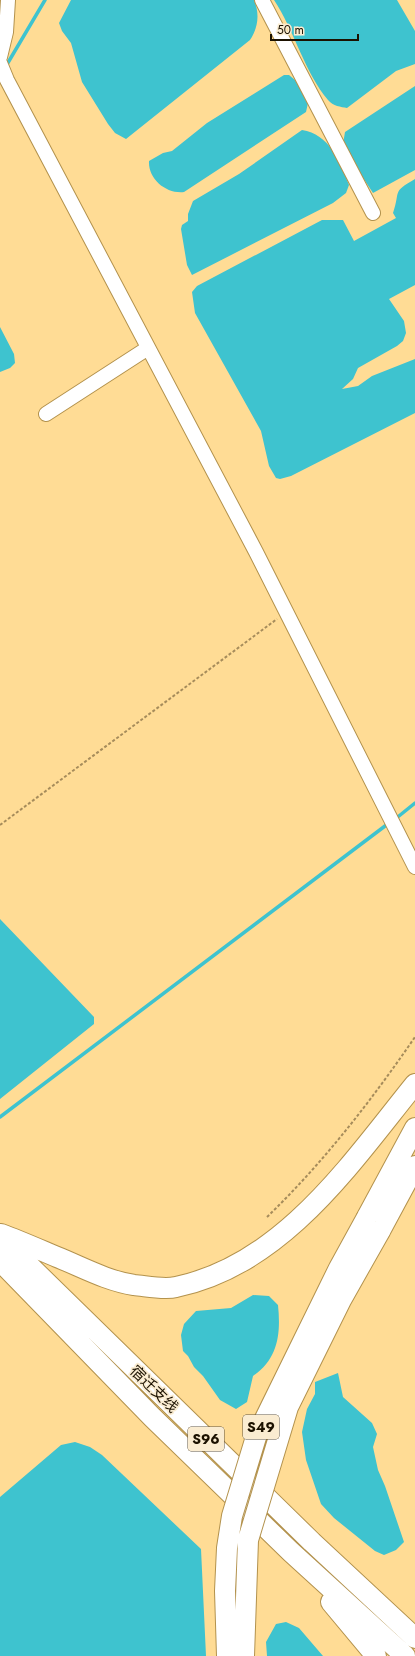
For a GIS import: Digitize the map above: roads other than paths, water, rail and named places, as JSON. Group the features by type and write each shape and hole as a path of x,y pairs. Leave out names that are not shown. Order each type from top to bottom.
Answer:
{"highway":[{"path":"0,1233 90,1272 132,1285 174,1288 219,1274 247,1259 280,1234 322,1198 415,1084"},
{"name":"S49","path":"226,1656 225,1591 227,1548 232,1516 256,1437 339,1268 373,1224 415,1128"},
{"path":"244,1656 248,1540 288,1407 341,1300 373,1224 415,1166"},
{"name":"宿迁支线","path":"0,1238 312,1542 415,1638"},
{"name":"宿迁支线","path":"0,1261 152,1417 291,1552 405,1656"},
{"path":"291,1552 376,1656"}],"street":[{"path":"0,4 2,0"},
{"path":"8,0 6,32 1,65 286,612 415,867"},
{"path":"262,0 373,214"},
{"path":"46,414 148,348"}],"water":[{"path":"71,0 254,0 257,10 257,21 255,31 250,40 126,139 115,133 108,124 82,82 71,43 62,31 59,23"},
{"path":"274,0 397,0 415,31 415,64 396,71 347,108 335,105 328,100 313,77 288,24"},
{"path":"284,75 289,75 295,80 308,103 306,112 184,192 171,191 159,184 149,168 149,161 163,153 172,151 207,123"},
{"path":"415,86 415,170 373,193 348,155 343,144 345,132"},
{"path":"302,130 319,137 332,150 342,167 349,185 346,193 333,203 192,275 187,265 181,229 182,225 188,221 188,214 193,201 239,174"},
{"path":"415,179 415,285 389,299 404,321 406,333 403,341 397,346 358,368 353,379 342,389 358,386 372,376 415,359 415,413 291,476 280,479 276,478 269,466 261,431 195,313 192,292 197,286 322,220 343,220 354,241 396,218 393,213 398,193 403,187"},
{"path":"0,327 14,354 15,363 10,368 0,372"},
{"path":"0,919 94,1017 94,1024 0,1099"},
{"path":"253,1295 269,1296 278,1305 278,1336 273,1354 268,1362 253,1376 247,1402 236,1409 220,1400 203,1376 194,1367 188,1356 183,1351 181,1335 184,1324 196,1311 231,1308"},
{"path":"338,1373 343,1397 372,1423 377,1434 373,1447 378,1470 404,1542 396,1550 384,1555 375,1551 334,1518 321,1504 306,1460 302,1432 307,1409 315,1394 315,1382"},
{"path":"75,1442 90,1447 102,1455 201,1549 206,1656 0,1656 0,1497 61,1445"},
{"path":"286,1622 299,1628 323,1656 267,1656 266,1642 276,1624"}],"waterway":[{"path":"6,66 45,0"},
{"path":"394,820 415,803"},
{"path":"0,1117 389,823"}]}
